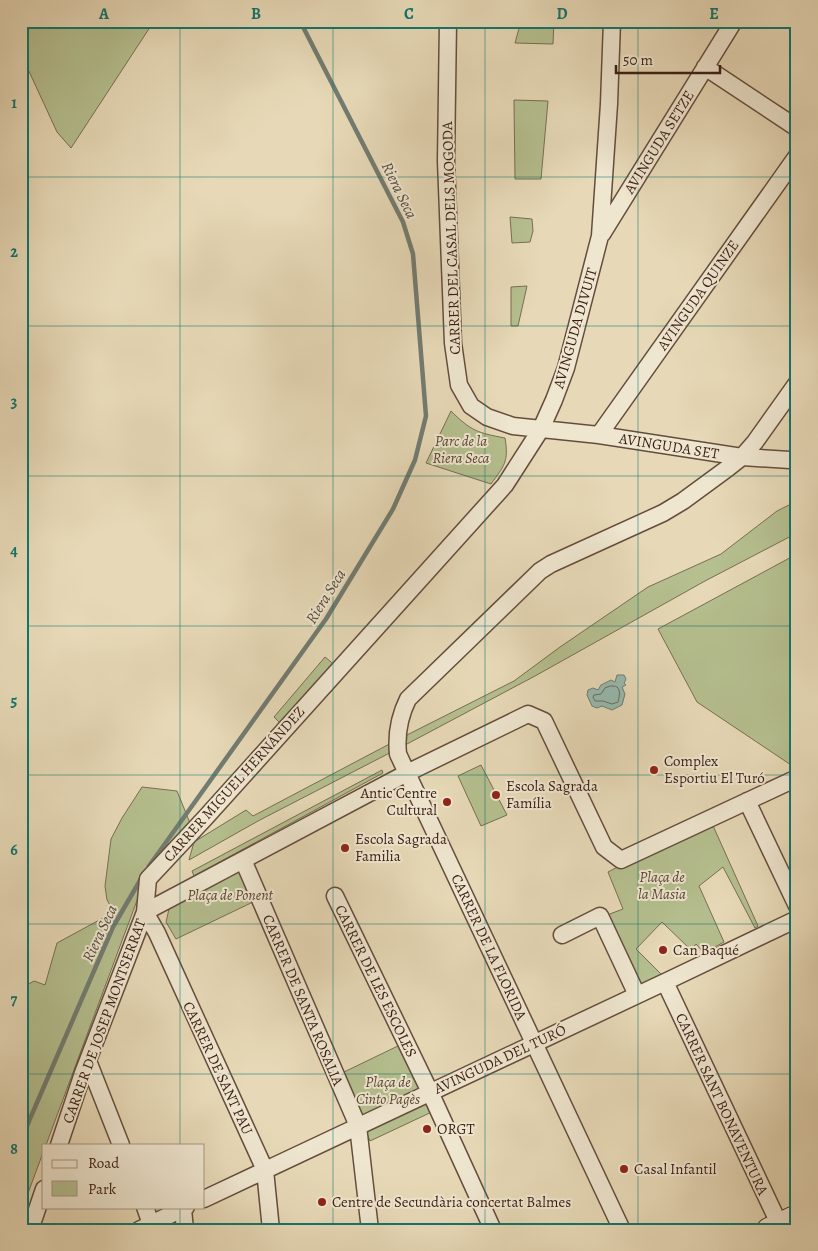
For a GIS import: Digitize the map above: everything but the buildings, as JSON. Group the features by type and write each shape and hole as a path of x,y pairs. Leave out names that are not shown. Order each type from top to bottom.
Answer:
{"street":[{"name":"CARRER DEL CASAL DELS MOGODA","path":"448,21 446,170 453,344 459,385 471,406 487,418 513,426 541,429"},
{"name":"AVINGUDA DIVUIT","path":"332,677 505,485 541,429 554,400 566,368 600,236 609,104 612,21"},
{"name":"AVINGUDA SETZE","path":"600,236 734,21"},
{"path":"705,68 797,128"},
{"name":"AVINGUDA QUINZE","path":"599,435 797,156"},
{"name":"CARRER DE LA FLORIDA","path":"622,1230 398,754 397,740 401,712 408,699 540,571 551,564 663,513 683,501 742,457 797,383"},
{"name":"AVINGUDA SET","path":"541,429 599,435 742,457 797,459"},
{"name":"CARRER MIGUEL HERNÁNDEZ","path":"145,904 148,879 332,677"},
{"path":"145,904 243,860 407,773 528,714 544,721 604,847 620,860 797,778"},
{"path":"747,801 797,906"},
{"name":"CARRER DE SANTA ROSALIA","path":"243,860 358,1126 370,1230"},
{"name":"CARRER DE LES ESCOLES","path":"335,896 430,1092 493,1230"},
{"name":"CARRER DE JOSEP MONTSERRAT","path":"59,1144 145,904"},
{"name":"CARRER DE SANT PAU","path":"145,904 265,1170 271,1230"},
{"path":"562,935 600,916 637,995"},
{"name":"AVINGUDA DEL TURÓ","path":"205,1199 797,919"},
{"name":"CARRER SANT BONAVENTURA","path":"665,982 782,1225"},
{"path":"88,1061 121,1144"},
{"path":"30,1230 42,1195"},
{"path":"145,1208 145,1227 185,1208 185,1230"}],"green space":[{"path":"21,21 154,21 71,148 57,132 21,54"},
{"path":"521,21 554,21 553,44 515,43"},
{"path":"514,100 548,101 541,179 515,179"},
{"path":"510,217 532,219 533,231 530,242 512,243"},
{"path":"527,286 518,326 511,326 511,287"},
{"name":"Parc de la Riera Seca","path":"451,411 475,430 505,438 506,458 491,484 426,463"},
{"path":"797,501 797,533 705,581 535,676 258,821 189,860 194,842 246,810 253,816 514,681 648,587 721,554 777,511"},
{"path":"797,554 797,767 794,767 697,702 658,629"},
{"path":"325,657 336,666 283,726 274,717"},
{"path":"481,765 507,815 481,826 458,776"},
{"path":"382,770 383,773 194,876 192,871"},
{"path":"142,787 177,791 190,823 145,879 46,1144 42,1144 42,1155 21,1212 21,988 34,981 45,985 57,943 114,912 107,900 105,886 111,839"},
{"name":"Plaça de la Masia","path":"710,819 758,926 755,928 723,867 699,886 724,942 704,953 696,944 691,950 662,922 636,949 664,977 639,987 607,915 623,909 608,872"},
{"name":"Plaça de Ponent","path":"239,871 253,902 176,939 166,922 169,909"},
{"name":"Plaça de Cinto Pagès","path":"404,1043 436,1110 370,1141 342,1073"}],"water":[{"path":"617,675 624,675 626,679 624,683 626,685 622,687 625,694 622,705 612,710 602,706 597,708 592,706 587,695 588,690 593,688 598,690 601,685 611,680 615,682"}],"waterway":[{"name":"Riera Seca","path":"149,866 326,619 393,509 415,460 426,416 413,254 403,222 300,21"},
{"name":"Riera Seca","path":"21,1146 26,1128 113,927 142,877"}],"place":[{"name":"Complex Esportiu El Turó","path":"654,770"},
{"name":"Escola Sagrada Família","path":"496,795"},
{"name":"Antic Centre Cultural","path":"447,802"},
{"name":"Escola Sagrada Familia","path":"345,848"},
{"name":"Can Baqué","path":"663,950"},
{"name":"ORGT","path":"427,1129"},
{"name":"Casal Infantil","path":"624,1169"},
{"name":"Centre de Secundària concertat Balmes","path":"322,1202"}]}
